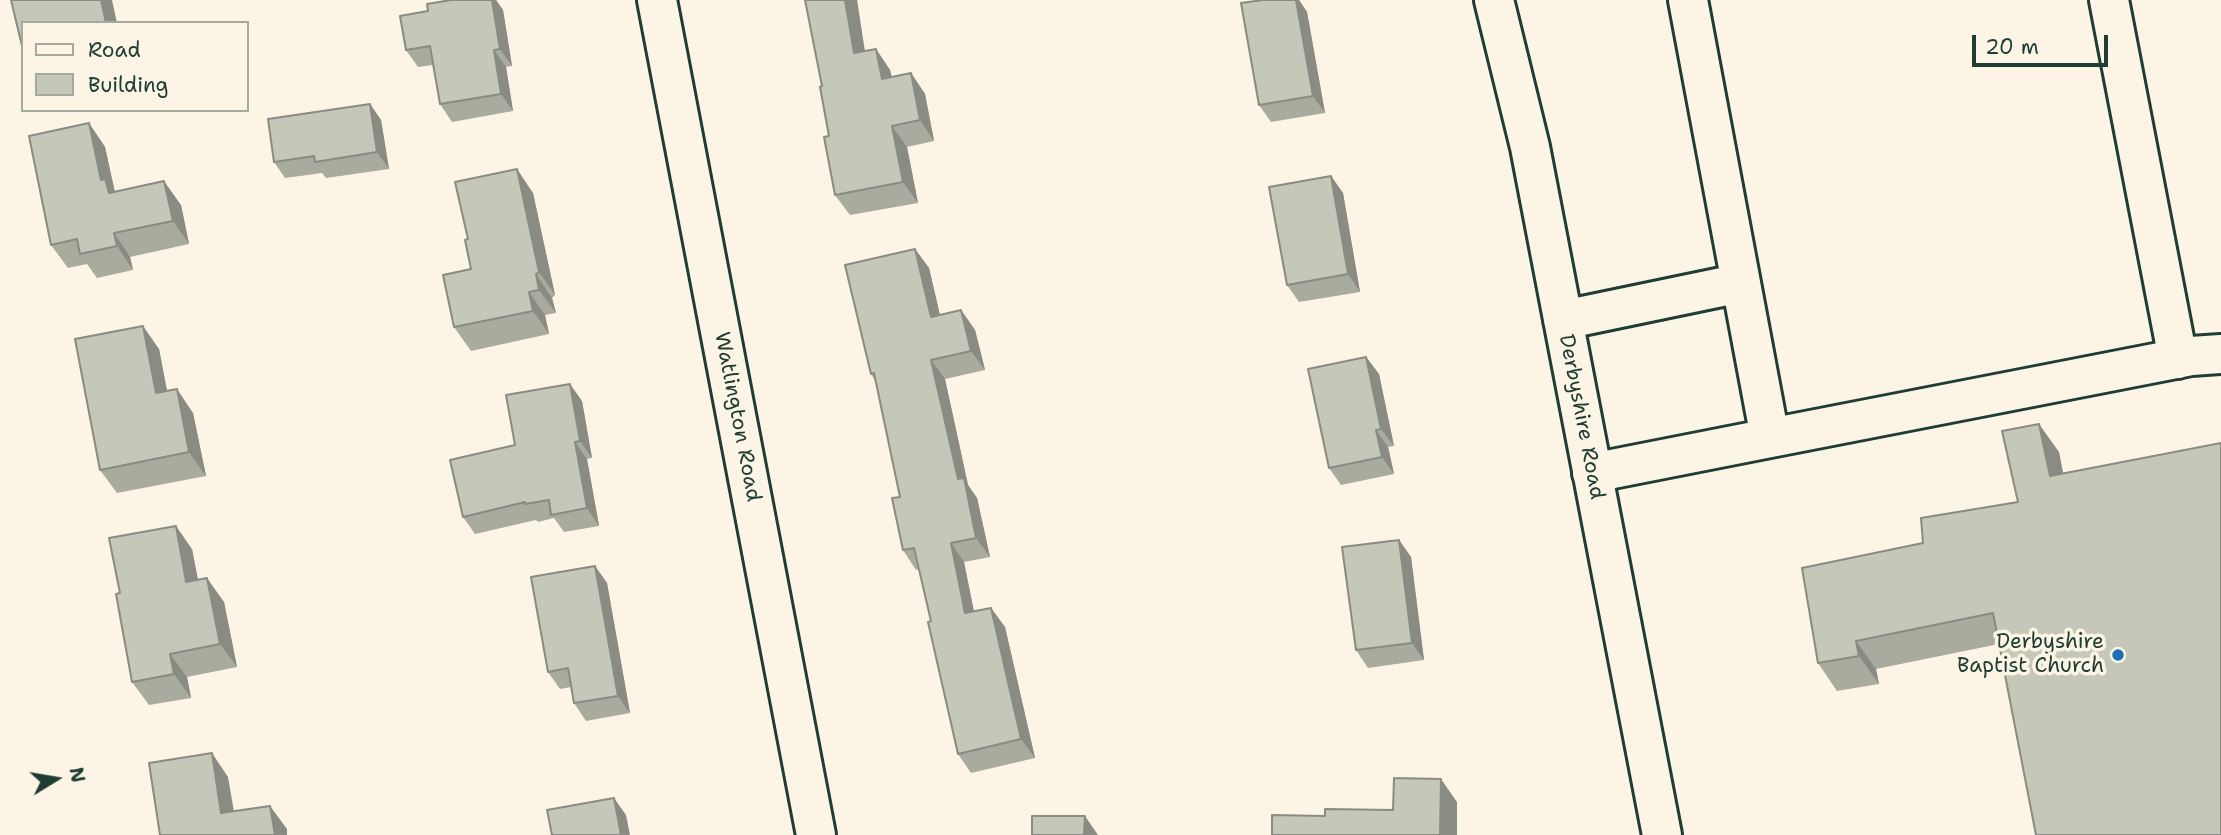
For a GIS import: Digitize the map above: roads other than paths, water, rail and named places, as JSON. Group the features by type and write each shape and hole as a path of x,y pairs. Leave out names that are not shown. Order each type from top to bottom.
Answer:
{"street":[{"name":"Watlington Road","path":"657,0 816,835"},
{"name":"Derbyshire Road","path":"1494,0 1530,147 1662,835"},
{"path":"1688,0 1770,438"},
{"path":"2109,0 2178,359"},
{"path":"1563,320 1741,283"},
{"path":"1592,474 2178,359 2221,354"}],"place":[{"name":"Derbyshire Baptist Church","path":"2118,655"}]}
